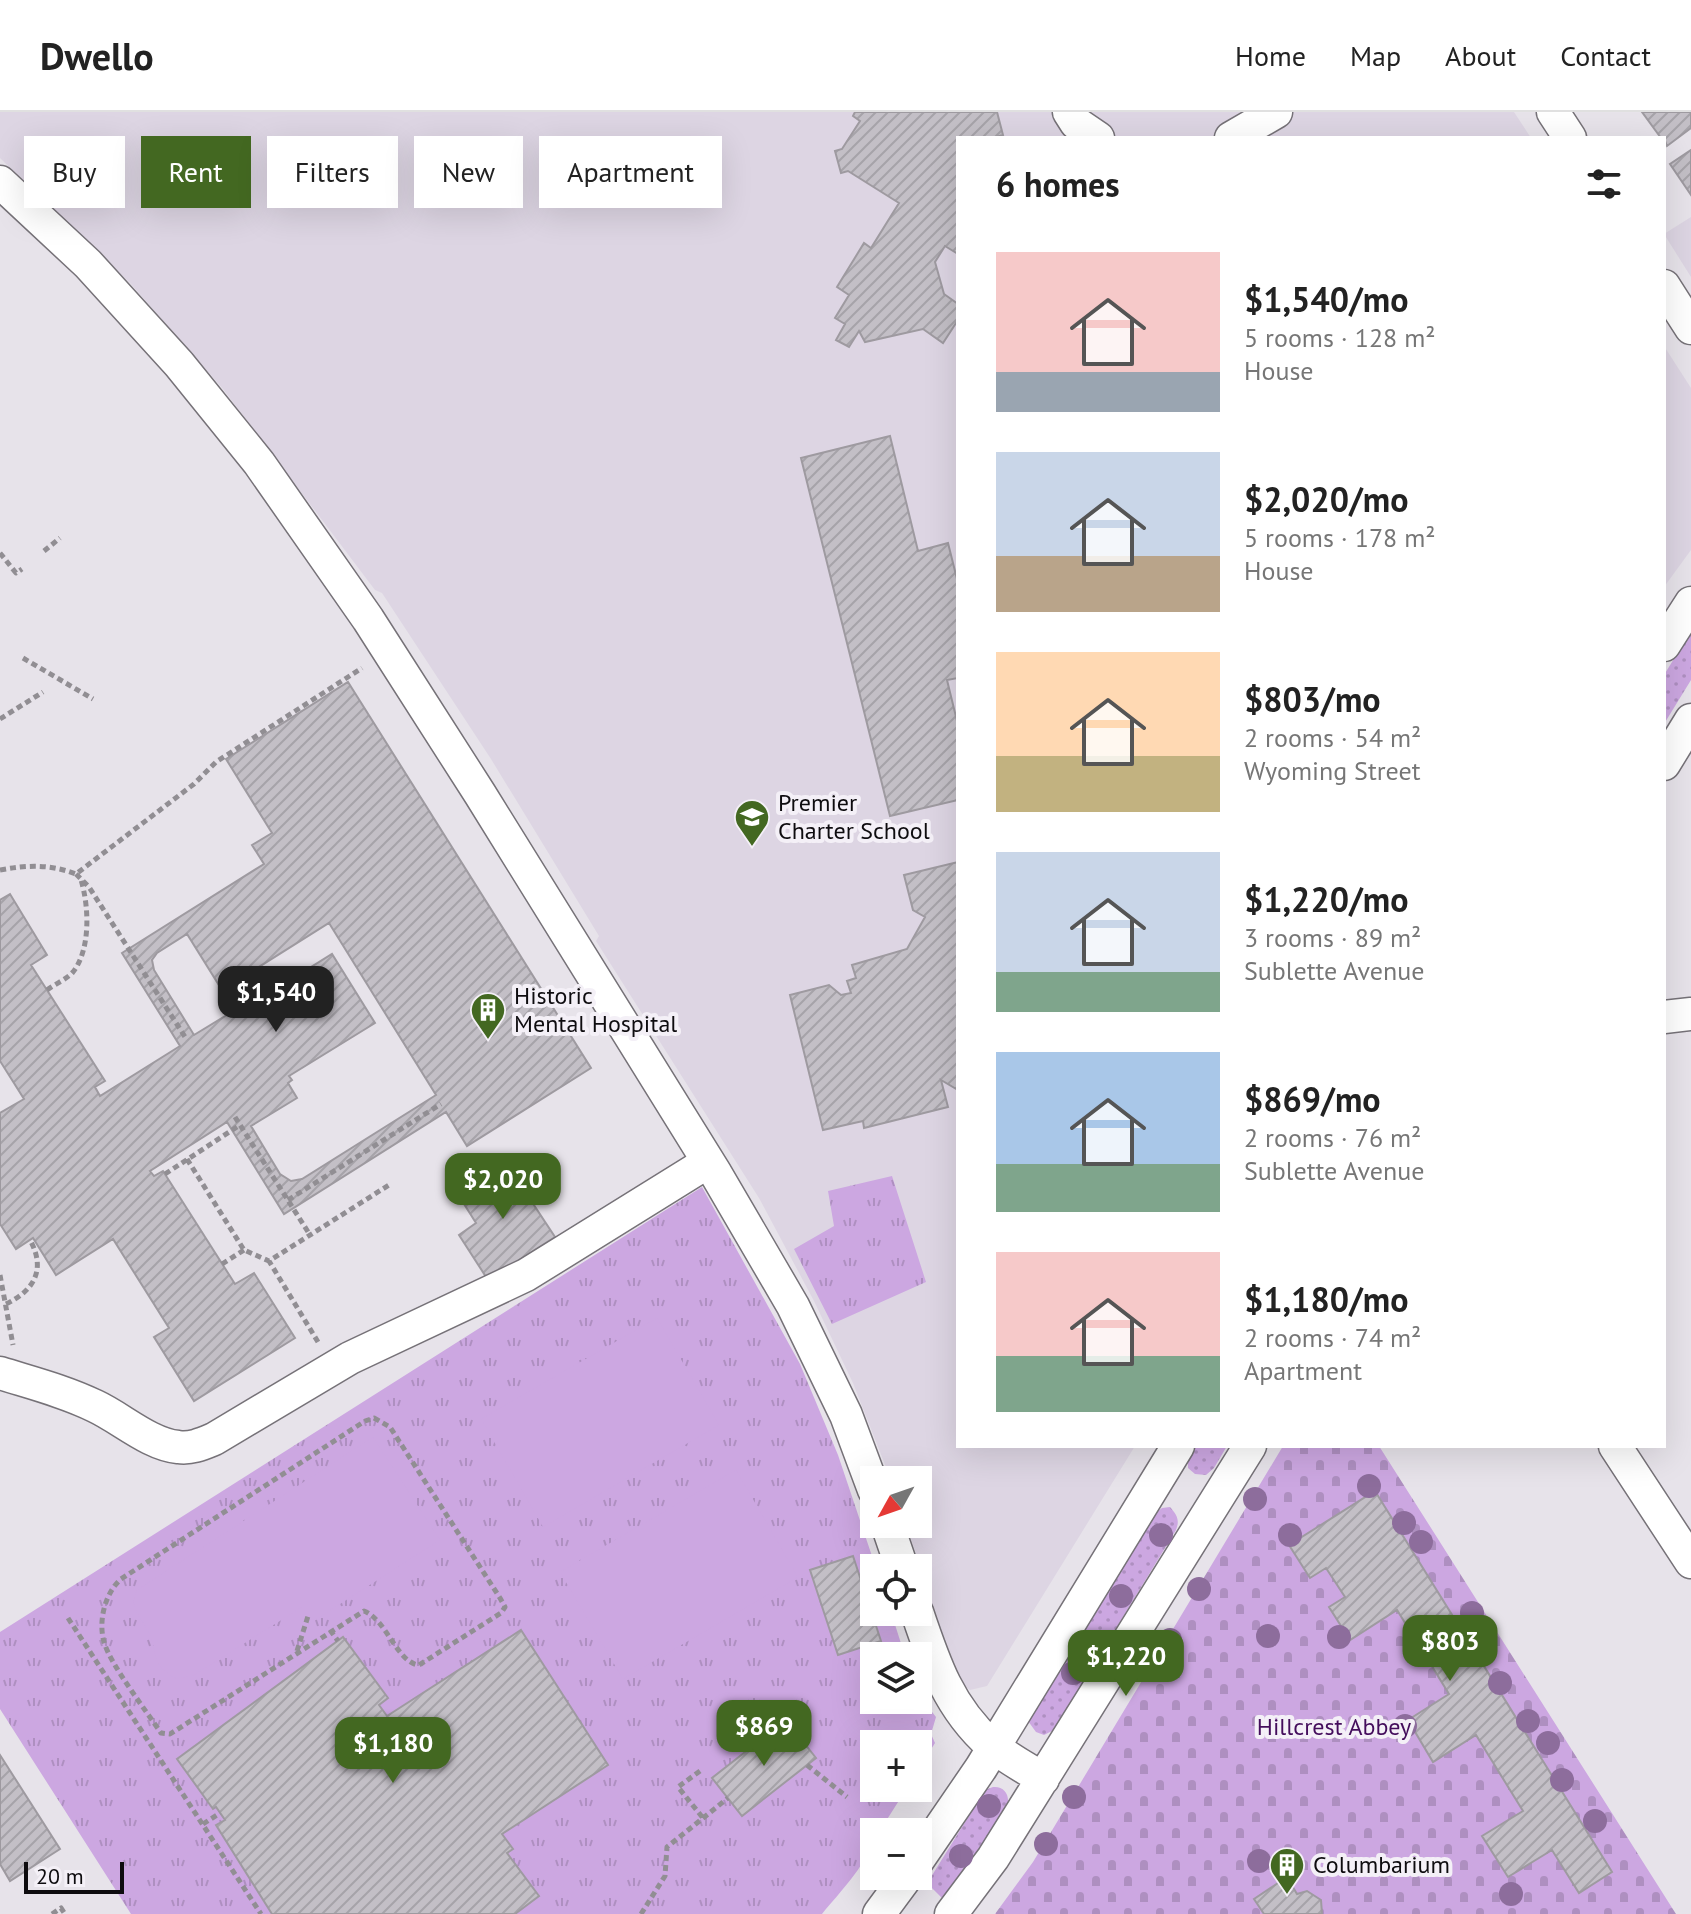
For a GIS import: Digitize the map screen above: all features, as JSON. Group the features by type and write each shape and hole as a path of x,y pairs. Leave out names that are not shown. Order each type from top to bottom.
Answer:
{"street":[{"path":"1069,112 1076,123 1095,136"},
{"path":"1234,136 1276,112"},
{"path":"1553,112 1569,136"},
{"path":"0,182 88,264 179,364 259,463 388,652 480,794 708,1162 793,1306 846,1415 865,1466"},
{"path":"1666,289 1691,328"},
{"path":"1666,642 1691,603"},
{"path":"1666,761 1691,720"},
{"path":"1666,1017 1691,1014"},
{"path":"8,1362 53,1389 94,1405 162,1444 198,1446 350,1358 526,1275 708,1162"},
{"path":"932,1839 994,1747 1177,1448"},
{"path":"951,1914 993,1858 1249,1448"},
{"path":"1616,1448 1691,1562"},
{"path":"922,1626 937,1672 948,1693 977,1731 994,1747 1043,1779"}],"path":[{"path":"44,551 60,538"},
{"path":"0,553 16,573 22,569"},
{"path":"78,876 194,784 216,762 388,652"},
{"path":"23,658 93,699"},
{"path":"0,719 43,692"},
{"path":"0,870 48,866 78,876 89,887 187,1040"},
{"path":"47,990 71,974 80,960 87,914 85,893 78,876"},
{"path":"288,1200 441,1104"},
{"path":"235,1117 310,1235"},
{"path":"165,1174 240,1125"},
{"path":"187,1159 244,1250 269,1261 317,1336 319,1344 315,1351"},
{"path":"269,1261 389,1185"},
{"path":"6,1304 25,1293 38,1270 39,1256 30,1240"},
{"path":"222,1264 244,1250"},
{"path":"0,1275 11,1342 8,1362"},
{"path":"148,1741 161,1733 170,1734 364,1611 378,1621 407,1661 419,1665 495,1618 505,1607 390,1427 374,1418 365,1421 111,1588 102,1625 104,1643 161,1733"},
{"path":"296,1652 308,1616"},
{"path":"68,1618 261,1914"},
{"path":"330,1630 338,1641"},
{"path":"807,1765 847,1797"},
{"path":"700,1771 678,1787 703,1818"},
{"path":"641,1914 665,1876 667,1847 728,1798"},
{"path":"203,1824 220,1813"},
{"path":"52,1914 61,1908 65,1914"}],"shaded area":[{"name":"Premier Charter School","path":"0,112 1514,112 1530,136 956,136 956,1448 1134,1448 987,1686 970,1690 960,1683 942,1653 932,1611 932,1554 916,1554 911,1538 932,1538 932,1466 886,1466 853,1383 759,1198 596,941 599,936 491,759 382,593 375,590 223,389 130,283 52,208 125,208 125,136 24,136 24,181 0,158"},
{"path":"1691,217 1691,277 1666,237 1666,233"},
{"path":"1666,349 1691,388 1691,550 1666,584"}],"green space":[{"path":"1691,631 1691,680 1666,721 1666,672"},
{"path":"892,1176 926,1282 832,1324 794,1249 834,1226 828,1191"},
{"path":"702,1187 800,1364 838,1455 860,1520 860,1538 866,1538 871,1554 860,1554 860,1626 895,1626 901,1642 860,1642 860,1714 932,1712 936,1717 932,1731 860,1730 860,1802 898,1802 888,1818 860,1818 860,1867 822,1914 131,1914 0,1709 0,1632"},
{"path":"657,1318 719,1425 543,1527 481,1419"},
{"path":"373,1437 440,1540 312,1622 302,1607 194,1675 177,1679 162,1668 148,1631 134,1607 137,1590"},
{"path":"1194,1448 1226,1448 1206,1475 1195,1474 1188,1468 1188,1458"},
{"name":"Hillcrest Abbey","path":"1282,1448 1380,1448 1676,1914 995,1914 1033,1862"},
{"path":"736,1470 798,1577 623,1679 560,1572"},
{"path":"1170,1507 1177,1518 1176,1530 1054,1730 1044,1735 1036,1732 1028,1721 1033,1711 1154,1514"},
{"path":"1000,1788 1005,1791 1008,1803 983,1847 949,1896 942,1898 932,1888 932,1875 985,1790"}],"building":[{"path":"855,112 997,112 1003,135 956,136 956,253 945,246 935,262 944,294 956,303 956,323 943,343 923,329 865,342 859,331 849,347 836,340 845,324 835,318 849,295 837,287 864,243 871,248 899,203 848,171 841,173 835,151 842,149 860,121 853,116"},
{"path":"1642,112 1691,112 1691,128 1667,146 1666,136 1660,136"},
{"path":"1691,150 1691,195 1670,164"},
{"path":"890,436 918,551 948,543 956,575 956,678 947,680 956,717 956,800 890,816 801,458"},
{"name":"Historic Mental Hospital","path":"348,682 591,1068 467,1146 446,1112 284,1214 227,1122 150,1171 154,1176 163,1171 235,1284 254,1273 295,1338 194,1401 154,1337 169,1328 113,1239 56,1275 33,1238 16,1249 0,1224 0,1113 24,1099 0,1061 0,900 10,894 47,955 31,965 105,1081 95,1087 100,1096 180,1046 122,953 264,864 252,845 272,833 226,759","holes":["329,923 436,1095 302,1179 291,1181 280,1174 251,1126 297,1098 288,1083 292,1080 289,1076 375,1023 332,954 247,1007 245,1004 194,1035 154,970 152,960 157,953 187,934 222,990"]},
{"path":"956,862 956,1089 941,1080 948,1107 864,1128 863,1121 823,1130 790,995 829,985 841,995 851,993 847,981 856,978 852,965 907,949 925,917 913,910 904,875"},
{"path":"516,1160 534,1188 526,1193 555,1237 488,1280 459,1235 476,1223 459,1196"},
{"path":"1375,1491 1612,1872 1579,1893 1552,1850 1508,1877 1482,1836 1523,1811 1476,1735 1433,1762 1408,1720 1449,1694 1397,1610 1350,1640 1329,1607 1345,1597 1326,1568 1310,1578 1289,1545"},
{"path":"853,1556 860,1577 860,1626 876,1626 881,1641 860,1642 860,1648 838,1655 810,1570"},
{"path":"521,1630 608,1765 502,1834 513,1849 507,1853 539,1896 515,1914 272,1914 216,1825 225,1820 216,1807 213,1809 177,1759 343,1637 388,1698 379,1705 387,1716"},
{"path":"786,1720 816,1758 742,1816 712,1778"},
{"path":"0,1755 60,1849 10,1881 0,1864"},
{"name":"Columbarium","path":"1287,1877 1297,1894 1307,1891 1321,1900 1322,1914 1264,1914 1254,1899"}],"place":[{"name":"Premier Charter School","path":"752,848"},
{"name":"Historic Mental Hospital","path":"488,1041"},
{"name":"Columbarium","path":"1287,1896"}]}
